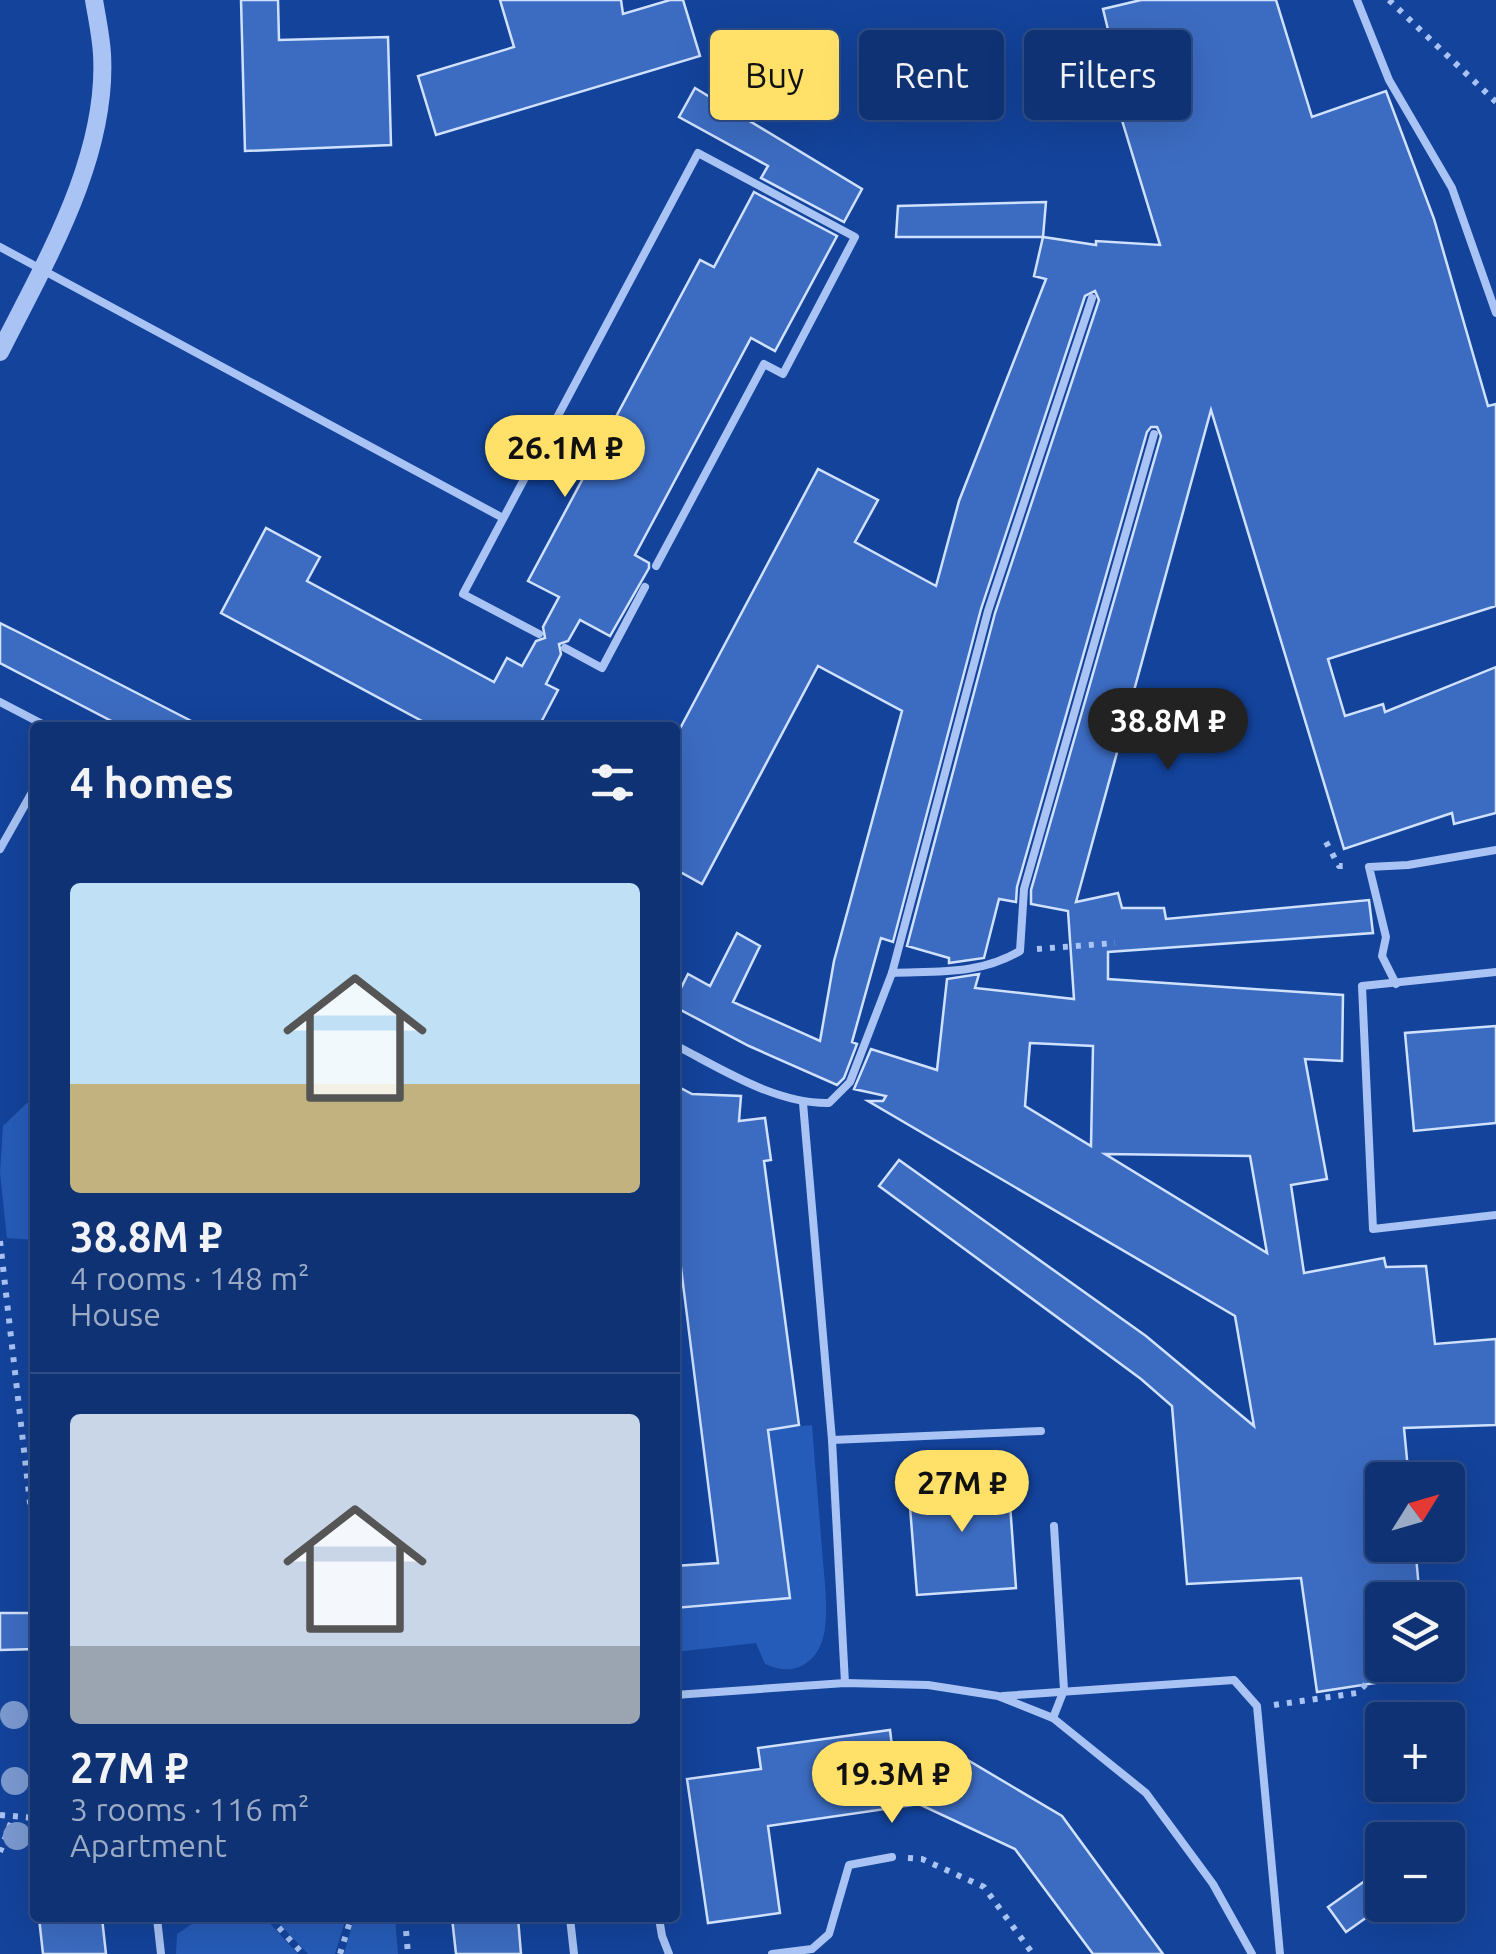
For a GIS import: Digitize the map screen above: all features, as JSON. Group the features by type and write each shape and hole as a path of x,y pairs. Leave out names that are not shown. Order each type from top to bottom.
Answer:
{"street":[{"path":"0,352 78,185 97,121 102,55 94,0"}],"lane":[{"path":"1357,0 1388,80 1452,188 1496,313"},
{"path":"539,634 463,594 698,153 855,237 782,374 764,364 656,566"},
{"path":"0,248 503,518"},
{"path":"680,1048 735,1076 803,1103 829,1103 850,1082 892,973 988,610 1092,298"},
{"path":"892,973 964,972 997,964 1020,951 1024,889 1154,434"},
{"path":"565,648 602,668 645,586"},
{"path":"0,702 38,722"},
{"path":"0,850 30,796"},
{"path":"1396,984 1382,956 1386,936 1370,867 1408,866 1496,850"},
{"path":"1496,972 1362,986 1373,1229 1496,1215"},
{"path":"803,1103 832,1440 844,1684"},
{"path":"832,1440 1040,1432"},
{"path":"1054,1526 1064,1690 1054,1718"},
{"path":"998,1696 1234,1680 1258,1706 1280,1954"},
{"path":"680,1695 844,1684 928,1684 998,1696 1054,1718 1146,1792 1213,1884 1252,1954"},
{"path":"772,1954 812,1948 829,1934 849,1866 892,1858"},
{"path":"157,1922 161,1954"},
{"path":"570,1922 574,1954"},
{"path":"660,1922 669,1954"}],"path":[{"path":"1388,0 1496,102"},
{"path":"1326,842 1339,866 1370,867"},
{"path":"1020,951 1116,943"},
{"path":"0,1240 30,1503"},
{"path":"1258,1706 1357,1693 1370,1682"},
{"path":"0,1816 30,1818"},
{"path":"0,1852 13,1817"},
{"path":"892,1858 922,1859 984,1887 1033,1954"},
{"path":"274,1922 303,1954"},
{"path":"340,1954 349,1922"},
{"path":"405,1922 408,1954"}],"shaded area":[{"path":"30,1102 30,1240 7,1238 0,1173 3,1126"},
{"path":"812,1425 825,1628 818,1650 797,1668 765,1664 756,1643 680,1651 680,1608 789,1597 768,1430"},
{"path":"269,1922 298,1954 176,1954 177,1934 192,1924"},
{"path":"278,1922 345,1922 335,1954 308,1954"},
{"path":"353,1922 395,1922 398,1954 344,1954"}],"building":[{"path":"241,0 278,0 279,40 388,37 391,145 245,151"},
{"path":"500,0 621,0 623,14 683,0 700,56 436,135 418,76 514,47"},
{"path":"1141,0 1276,0 1312,117 1386,91 1434,219 1488,406 1496,404 1496,606 1328,659 1345,716 1383,704 1385,712 1496,667 1496,813 1454,824 1452,813 1344,849 1211,410 1076,902 1118,893 1122,908 1164,908 1166,919 1369,900 1373,933 1108,952 1108,979 1343,995 1342,1061 1305,1059 1327,1179 1291,1185 1304,1273 1384,1258 1386,1267 1426,1266 1435,1344 1496,1339 1496,1425 1404,1428 1407,1462 1365,1462 1365,1562 1417,1562 1418,1582 1365,1582 1365,1682 1382,1682 1317,1692 1301,1578 1187,1584 1172,1406 879,1186 899,1160 1146,1336 1254,1426 1235,1316 868,1101 883,1101 886,1096 854,1089 871,1049 937,1070 947,979 979,974 975,988 1074,999 1068,911 1031,904 1031,890 1161,436 1157,427 1147,432 1017,887 1016,902 999,899 984,958 949,963 949,958 907,946 995,613 1099,300 1095,291 1085,296 981,609 893,942 881,938 852,1042 857,1044 844,1078 837,1085 680,1010 680,990 688,974 710,986 737,933 760,946 733,1002 820,1041 834,961 902,711 818,666 702,884 680,872 680,729 818,469 878,500 855,542 936,586 959,501 1046,279 1034,276 1043,237 1096,245 1096,241 1160,245 1122,120 1191,120 1191,30 1108,30 1103,9","holes":["1030,1043 1093,1046 1091,1146 1025,1106","1105,1154 1250,1156 1267,1253"]},
{"path":"695,88 710,97 710,120 748,120 862,189 844,222 761,178 768,166 679,117"},
{"path":"754,192 837,236 775,351 751,338 635,555 649,563 649,568 610,636 580,620 568,641 559,644 561,654 546,684 558,690 541,722 424,722 221,613 266,528 320,557 307,581 494,682 507,658 522,666 536,641 545,638 543,627 559,597 528,581 700,260 714,267"},
{"path":"1046,202 1043,237 896,237 898,206"},
{"path":"0,623 193,722 113,722 0,663"},
{"path":"1496,1026 1496,1123 1414,1131 1405,1033"},
{"path":"680,1088 692,1094 741,1096 739,1121 765,1118 771,1160 764,1161 799,1425 768,1430 790,1598 680,1608 680,1566 718,1563 680,1260"},
{"path":"1008,1476 1016,1588 917,1595 908,1482"},
{"path":"0,1613 30,1613 30,1649 0,1650"},
{"path":"890,1730 892,1746 944,1746 1062,1816 1163,1954 1093,1954 1015,1849 919,1804 768,1826 780,1913 708,1923 687,1779 761,1769 758,1748"},
{"path":"1365,1881 1365,1918 1346,1932 1328,1907"},
{"path":"39,1922 102,1922 106,1954 43,1954"},
{"path":"452,1922 518,1922 521,1954 456,1954"}]}
